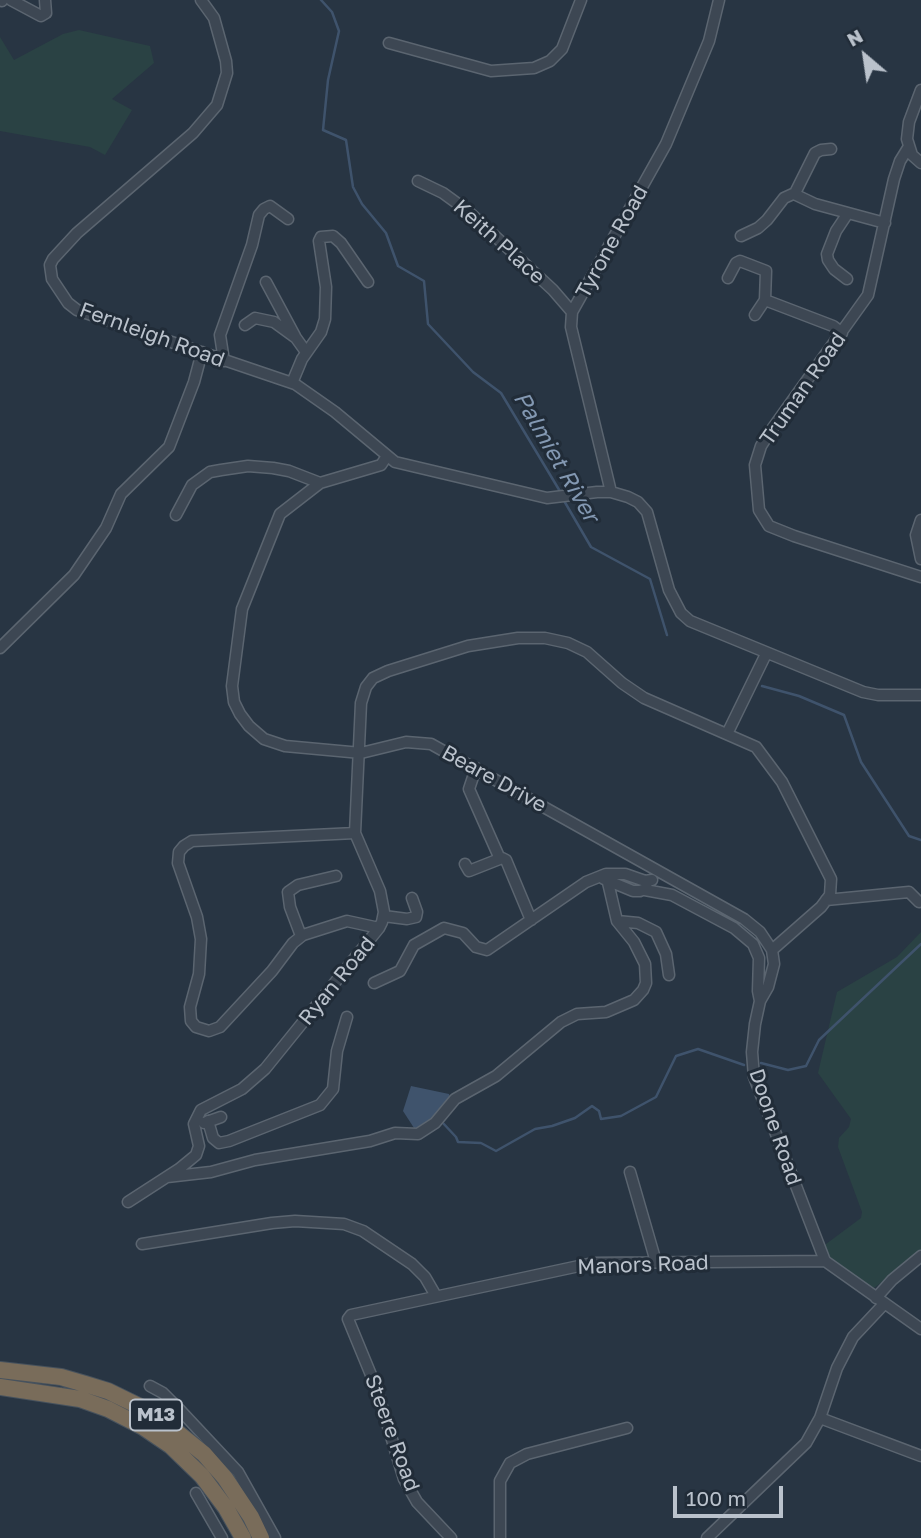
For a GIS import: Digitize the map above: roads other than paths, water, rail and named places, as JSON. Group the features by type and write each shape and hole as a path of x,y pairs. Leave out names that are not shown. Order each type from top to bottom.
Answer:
{"highway":[{"name":"M13","path":"0,1370 61,1377 108,1391 153,1413 204,1454 225,1478 261,1538"},
{"name":"M13","path":"0,1387 80,1399 108,1409 143,1427 170,1446 202,1476 226,1508 243,1538"}],"street":[{"path":"11,0 41,16 46,13 45,0"},
{"name":"Fernleigh Road","path":"201,0 214,19 226,61 227,73 218,105 193,133 77,233 53,259 50,271 62,296 77,310 292,383 335,412 394,462 547,498 611,492"},
{"path":"389,43 491,71 534,68 550,61 562,49 581,0"},
{"name":"Tyrone Road","path":"611,492 571,327 572,312 666,144 706,50 719,0"},
{"name":"Truman Road","path":"921,90 907,131 908,148 897,170 868,295 761,446 755,465 759,510 765,521 776,530 921,577"},
{"path":"908,148 921,163"},
{"path":"741,236 758,228 784,198 793,194 812,156 821,150 831,149"},
{"name":"Keith Place","path":"418,181 443,193 469,212 553,290 572,312"},
{"path":"793,194 815,204 885,223"},
{"path":"224,361 220,335 252,245 258,215 270,206 288,219"},
{"path":"847,279 834,269 827,254 835,231 848,213"},
{"path":"292,383 306,352 321,332 325,319 326,287 319,241 321,237 333,236 341,243 368,282"},
{"path":"728,278 736,263 740,261 764,270 767,276 765,300 755,315"},
{"path":"266,282 306,352"},
{"path":"765,300 832,326 842,333"},
{"path":"245,326 255,318 264,319 274,322 296,338"},
{"path":"0,648 74,575 106,528 124,490 166,451 173,439 202,352"},
{"path":"387,456 381,465 320,483 284,509 275,522 242,609 232,692 234,702 244,720 272,743 360,754 362,696 373,678 468,646 511,638 545,638 578,647 644,698 756,747 782,782 829,871 832,887 826,900 772,950"},
{"path":"176,515 192,485 210,472 248,466 273,468 320,483"},
{"path":"611,492 638,502 648,512 668,590 681,613 701,628 863,692 878,695 921,695"},
{"path":"921,520 916,535 921,559"},
{"path":"727,734 766,654"},
{"name":"Beare Drive","path":"360,754 393,744 431,744 654,875 744,919 760,932 772,950"},
{"name":"Ryan Road","path":"194,1124 201,1110 242,1088 265,1069 379,928 384,916 380,891 355,833 360,754"},
{"path":"476,768 469,789 499,859"},
{"path":"355,833 192,841 181,848 178,863 197,917 201,939 200,974 190,1007 191,1021 196,1027 209,1031 220,1027 301,936 347,921 379,928"},
{"path":"465,864 468,871 471,871 499,859 508,862 531,920"},
{"path":"374,983 400,971 411,948 444,928 467,935 480,949 487,950 574,890 621,874 645,881 654,875"},
{"path":"645,890 654,875"},
{"path":"301,936 290,907 288,892 298,885 336,876"},
{"path":"605,878 633,891 645,890 671,895 733,928 753,944 759,958 760,1001"},
{"path":"167,1177 211,1172 256,1160 370,1141 395,1133 418,1134 428,1130 455,1099 496,1076 561,1022 577,1014 606,1012 625,1005 640,995 646,983 645,964 634,942 617,921 605,878"},
{"path":"826,900 909,892 919,902"},
{"path":"412,898 417,912 413,919"},
{"path":"384,916 413,919"},
{"path":"413,919 422,939"},
{"path":"617,921 638,923 656,932 666,954 669,975"},
{"name":"Doone Road","path":"772,950 774,964 760,1001 752,1052 754,1077 825,1261"},
{"path":"208,1121 213,1138 219,1143 229,1142 320,1105 333,1089 337,1051 347,1017"},
{"path":"128,1202 196,1155 199,1146 194,1124 221,1117"},
{"path":"630,1172 656,1262"},
{"path":"142,1244 295,1221 344,1224 369,1234 412,1264 425,1277 436,1296"},
{"path":"706,1538 806,1443 820,1418 833,1379 853,1338 892,1280 921,1256"},
{"path":"825,1261 921,1329"},
{"name":"Manors Road","path":"349,1317 586,1264 825,1261"},
{"name":"Steere Road","path":"349,1317 376,1387 404,1479 425,1511 451,1538"},
{"path":"150,1386 179,1409 238,1472 275,1538"},
{"path":"820,1418 921,1457"},
{"path":"500,1538 500,1481 504,1472 517,1458 627,1428"},
{"path":"196,1493 222,1538"}],"water":[{"path":"411,1086 449,1094 451,1100 423,1127 414,1128 403,1111"}],"waterway":[{"name":"Palmiet River","path":"321,0 332,12 339,31 328,80 323,130 346,140 353,187 362,204 386,233 398,266 424,281 428,324 473,372 501,393 561,493"},
{"name":"Palmiet River","path":"563,499 591,547 650,579 667,635"},
{"name":"Palmiet River","path":"762,686 799,696 844,715 861,762 909,836 921,840"},
{"path":"761,1063 788,1070 806,1066 819,1040 921,944"},
{"path":"442,1122 458,1142 481,1143 496,1151 535,1129 575,1118 592,1106 599,1111 601,1119 621,1116 656,1097 676,1056 698,1049 744,1065"}]}
